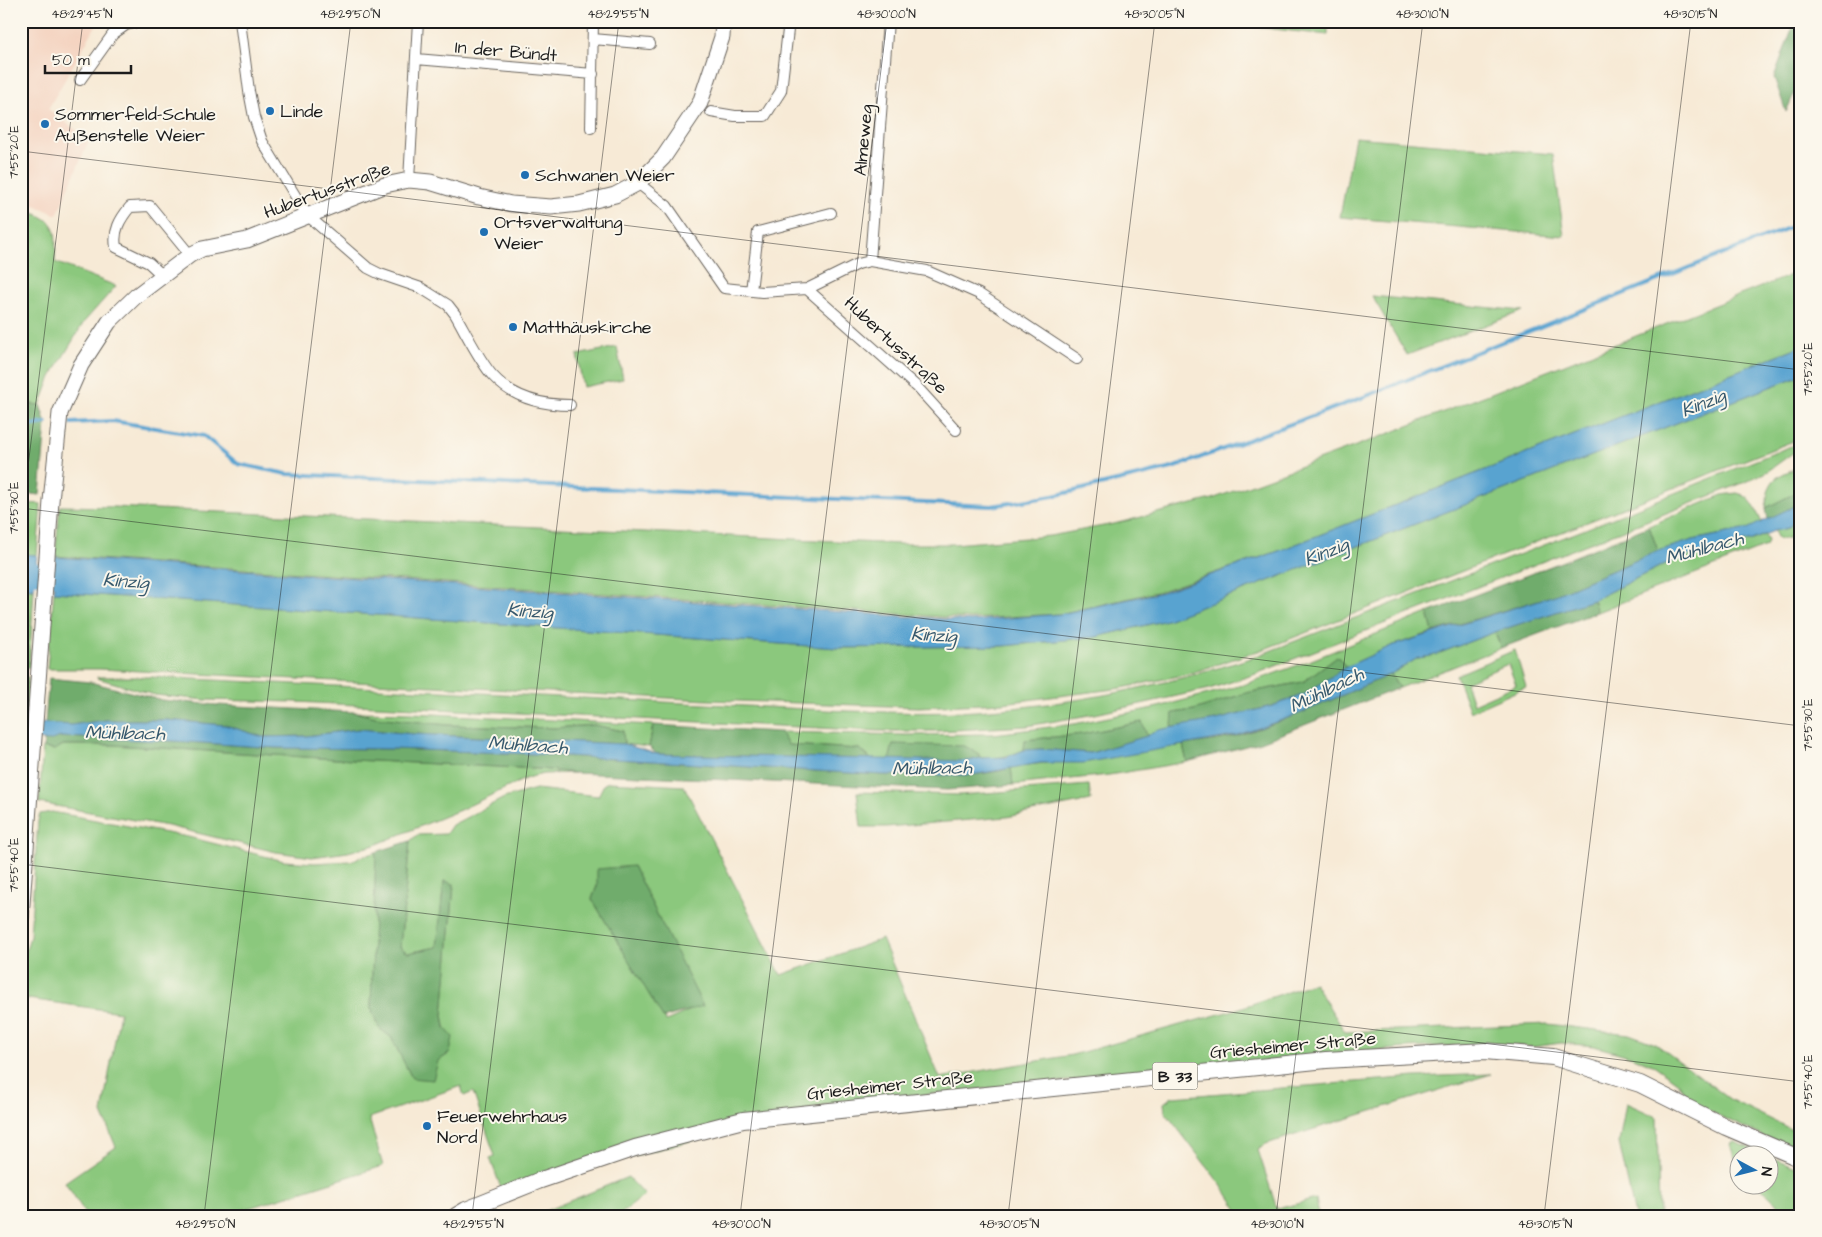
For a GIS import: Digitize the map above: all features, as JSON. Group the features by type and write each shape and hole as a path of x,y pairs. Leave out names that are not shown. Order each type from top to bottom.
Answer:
{"main road":[{"name":"Griesheimer Straße","path":"456,1216 466,1210 538,1181 635,1148 743,1120 1326,1060 1485,1051 1553,1057 1640,1084 1726,1127 1801,1159"}],"street":[{"path":"80,80 114,34 126,25 142,21"},
{"path":"240,21 249,92 254,117 262,141 307,215 368,268 421,288 448,305 493,376 519,396 550,405 570,404"},
{"path":"410,180 418,21"},
{"path":"591,128 593,21"},
{"path":"638,183 663,158 700,103 722,37 723,21"},
{"path":"711,112 735,116 765,116 781,91 789,21"},
{"name":"Almeweg","path":"870,261 888,21"},
{"path":"593,39 650,44"},
{"name":"In der Bündt","path":"416,59 593,74"},
{"name":"Hubertusstraße","path":"21,918 50,501 60,413 82,365 109,322 136,296 190,255 202,249 247,240 384,185 410,180 430,182 479,197 511,204 550,207 601,200 638,183 667,206 724,288 762,292 807,289 858,264 870,261"},
{"path":"163,276 149,263 116,247 116,232 121,217 130,207 150,206 190,255"},
{"path":"751,291 758,232 832,212"},
{"path":"870,261 927,271 978,294 1077,359"},
{"name":"Hubertusstraße","path":"807,289 917,387 956,430"}],"shaded area":[{"name":"Sommerfeld-Schule Außenstelle Weier","path":"21,21 98,22 48,109 89,140 57,215 21,199"}],"green space":[{"path":"1227,21 1328,21 1328,35 1228,24"},
{"path":"1795,21 1801,21 1801,78 1786,112 1774,77"},
{"path":"1355,137 1553,154 1564,236 1340,217"},
{"path":"21,208 42,217 53,226 56,240 55,262 116,286 84,322 51,377 40,405 21,403"},
{"path":"1801,271 1801,346 1276,552 1161,591 1059,614 971,619 55,556 60,506 900,544 954,544 1050,536 1114,524 1212,499 1372,440"},
{"path":"1372,296 1523,311 1407,355"},
{"path":"617,347 623,379 583,387 577,355"},
{"path":"1801,375 1801,438 1267,648 1188,674 1122,688 1003,703 919,707 708,700 100,669 47,669 54,592 837,648 1003,646 1096,637 1167,620"},
{"path":"21,403 40,405 46,423 40,495 21,493"},
{"path":"1801,442 1801,447 1768,471 1743,483 1253,675 1209,689 1095,714 1027,726 937,731 879,731 296,702 205,700 155,695 97,678 152,677 911,713 960,712 1046,704 1116,693 1186,677 1254,657 1583,530"},
{"path":"1801,466 1801,490 1766,508 1769,490 1774,480"},
{"path":"1801,490 1801,503 1768,520 1766,508"},
{"path":"1737,493 1750,500 1762,523 1747,529 1693,540 1658,551 1649,526 1722,495"},
{"path":"21,503 41,504 37,555 21,554"},
{"path":"1801,516 1801,533 1788,538 1778,539 1774,531 1788,528"},
{"path":"1649,526 1658,551 1555,595 1433,632 1428,613"},
{"path":"1765,535 1768,541 1766,546 1597,612 1593,600 1665,564"},
{"path":"21,588 34,589 29,668 21,667"},
{"path":"1593,600 1597,612 1501,648 1495,632"},
{"path":"1428,613 1433,632 1391,646 1346,667 1337,656 1303,682 1246,693 1194,710 1173,713 1172,728 1158,730 1147,736 1142,722 1083,734 1025,740 1024,750 992,758 981,758 978,753 893,744 889,761 872,760 860,749 788,745 780,732 906,735 994,734 1074,724 1158,707 1243,685 1309,661"},
{"path":"1495,632 1501,648 1499,649 1399,688 1391,674 1418,658 1432,656"},
{"path":"1515,650 1526,687 1470,712 1456,675","holes":["1508,664 1516,685 1473,704 1466,682"]},
{"path":"1337,656 1346,667 1305,694 1272,706 1216,720 1172,728 1173,713 1194,710 1246,693 1303,682"},
{"path":"1391,674 1399,688 1261,742 1187,762 1183,745 1223,739 1256,730"},
{"path":"21,676 28,677 27,708 21,707"},
{"path":"49,678 90,682 162,700 217,705 353,712 376,717 447,725 554,728 594,725 623,731 624,744 414,734 359,729 306,736 263,737 225,725 167,720 106,720 71,725 45,723"},
{"path":"353,712 411,713 653,725 649,747 624,744 623,731 594,725 554,728 447,725 376,717"},
{"path":"1142,722 1147,736 1091,753 1041,749 1024,750 1025,740 1083,734"},
{"path":"653,725 780,732 788,745 860,749 872,760 657,754 649,747"},
{"path":"61,737 173,741 276,748 392,749 533,754 883,775 972,775 1000,771 1011,767 1013,785 947,790 575,773 540,769 353,760 113,745 63,745 55,750 43,748 44,740"},
{"path":"893,744 965,746 981,758 968,761 889,761"},
{"path":"63,745 113,745 353,760 540,769 575,773 543,774 527,778 460,810 375,845 348,852 312,857 276,852 168,826 39,803 43,748 55,750"},
{"path":"1183,745 1187,762 1109,775 1013,785 1011,767"},
{"path":"609,782 684,786 781,975 882,939 940,1078 1072,1055 1234,1010 1314,983 1345,1032 1548,1024 1629,1034 1656,1044 1731,1100 1801,1134 1801,1154 1694,1104 1677,1082 1655,1066 1633,1057 1594,1046 1561,1043 1533,1047 1493,1044 1406,1048 829,1104 502,1191 490,1158 495,1156 473,1092 464,1096 461,1086 369,1118 383,1166 223,1216 87,1216 65,1182 116,1147 102,1113 120,1012 21,998 21,970 30,936 40,814 52,812 188,837 284,861 315,863 350,861 376,852 371,1008 379,1028 391,1037 412,1078 450,1053 443,1015 454,884 444,881 437,947 408,953 400,947 410,841 417,835 446,834 452,825 504,798 536,789 598,796 604,784","holes":["633,866 702,1005 666,1021 592,899 597,886"]},
{"path":"1089,785 1091,800 1007,817 886,827 861,827 857,792 960,795"},
{"path":"410,841 400,947 408,953 437,947 444,881 454,884 443,1015 445,1028 453,1037 450,1053 438,1061 433,1080 412,1078 391,1037 379,1028 371,1008 376,852"},
{"path":"633,866 703,1006 663,1018 592,899 597,886 597,869"},
{"path":"1491,1074 1266,1144 1258,1150 1277,1209 1316,1199 1319,1216 1242,1216 1227,1193 1165,1112 1164,1103 1172,1097 1415,1077"},
{"path":"1626,1103 1657,1117 1659,1216 1635,1216 1619,1143"},
{"path":"1780,1161 1801,1169 1801,1216 1791,1216 1767,1194 1780,1194"},
{"path":"628,1177 645,1195 618,1216 533,1216"}],"water":[{"path":"1801,346 1801,375 1167,620 1096,637 1003,646 837,648 54,592 55,557 971,621 1060,614 1162,592 1276,552"},
{"name":"Mühlbach","path":"1801,503 1801,515 1788,528 1665,564 1593,600 1495,632 1432,656 1418,658 1391,674 1299,714 1234,736 1083,763 1040,763 972,775 883,775 533,754 392,749 276,748 173,741 61,737 48,741 21,736 21,724 71,725 106,720 167,720 225,725 263,737 306,736 359,729 414,734 624,744 657,754 968,761 981,758 1007,757 1024,750 1041,749 1091,753 1147,736 1158,730 1216,720 1272,706 1305,694 1346,667 1391,646 1555,595 1658,551 1693,540 1747,529"},
{"path":"21,554 37,555 34,589 21,588"}],"waterway":[{"path":"71,423 113,421 204,436 238,464 287,474 992,506 1053,496 1172,468 1364,397 1801,223"},
{"path":"21,427 46,423"},
{"name":"Kinzig","path":"21,572 83,577"}],"place":[{"name":"Linde","path":"270,111"},
{"name":"Sommerfeld-Schule Außenstelle Weier","path":"45,124"},
{"name":"Schwanen Weier","path":"525,175"},
{"name":"Ortsverwaltung Weier","path":"484,232"},
{"name":"Matthäuskirche","path":"513,327"},
{"name":"Feuerwehrhaus Nord","path":"427,1126"}]}
